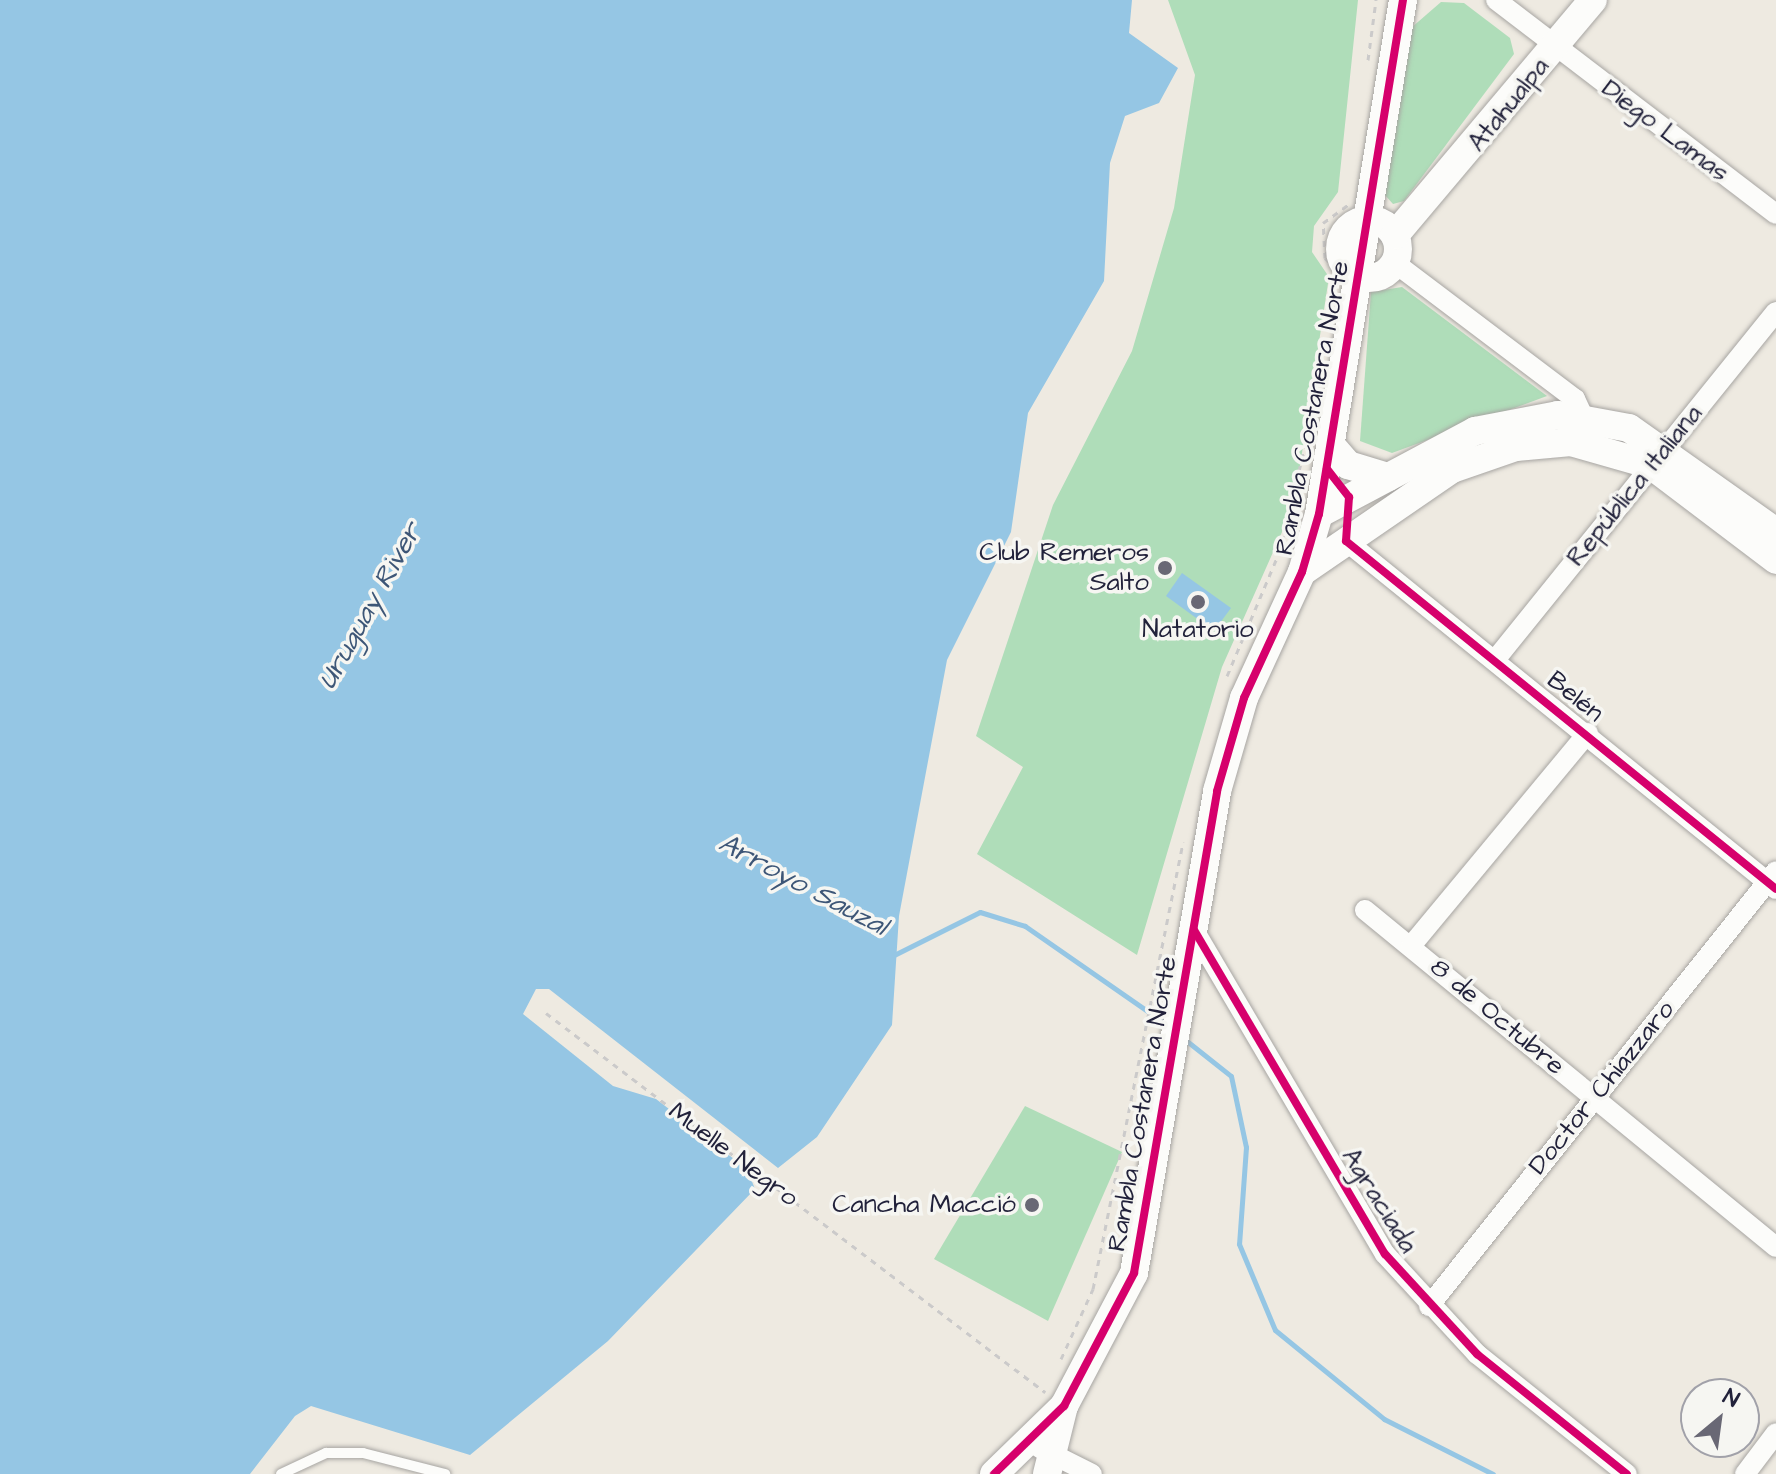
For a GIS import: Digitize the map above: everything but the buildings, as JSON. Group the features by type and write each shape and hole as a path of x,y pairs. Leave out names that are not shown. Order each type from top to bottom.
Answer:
{"street":[{"path":"1403,0 1370,220 1395,249 1575,399 1588,431"},
{"name":"Diego Lamas","path":"1496,0 1776,214"},
{"name":"Atahualpa","path":"1395,249 1593,0"},
{"path":"1370,220 1353,224 1339,247 1347,282 1375,278 1395,249"},
{"name":"Rambla Costanera Norte","path":"994,1474 1121,1310 1158,1156 1184,983 1232,733 1302,572 1319,514 1322,447 1347,282"},
{"name":"República Italiana","path":"1495,660 1776,312"},
{"path":"1319,514 1475,431 1533,417 1588,431 1658,457 1776,532"},
{"path":"1302,572 1346,541 1378,513 1481,455 1588,431"},
{"path":"1322,447 1348,465 1388,477"},
{"path":"1322,447 1349,497 1346,541"},
{"path":"1658,457 1776,560"},
{"name":"Belén","path":"1346,541 1773,881"},
{"path":"1411,946 1588,733"},
{"name":"Doctor Chiazzaro","path":"1429,1306 1594,1097 1773,881"},
{"name":"8 de Octubre","path":"1365,910 1776,1247"},
{"name":"Agraciada","path":"1194,930 1385,1254 1429,1306 1627,1474"},
{"path":"1050,1461 1055,1399"},
{"path":"1745,1474 1776,1433"},
{"path":"1017,1446 1050,1461 1082,1470"}],"lane":[{"path":"281,1474 326,1453 363,1453 445,1474"}],"path":[{"path":"1368,63 1376,0"},
{"path":"1347,282 1325,258 1323,223 1349,205 1351,189"},
{"path":"1224,688 1322,447"},
{"path":"1058,1367 1093,1289 1131,1122 1155,981 1185,835"},
{"path":"1052,1379 1055,1399"}],"green space":[{"path":"1168,0 1358,0 1338,192 1314,226 1312,252 1329,277 1294,505 1222,667 1137,955 977,854 1023,767 976,736 1053,505 1132,351 1174,208 1195,75"},
{"path":"1441,2 1464,3 1510,38 1514,54 1404,201 1393,204 1384,194 1411,28"},
{"path":"1402,287 1547,396 1392,453 1360,441 1371,292"},
{"name":"Cancha Macció","path":"1025,1106 1122,1152 1048,1321 934,1259"}],"water":[{"name":"Uruguay River","path":"0,0 1132,0 1129,33 1178,68 1159,103 1125,116 1110,163 1104,281 1028,413 1011,532 947,660 899,916 892,1025 817,1137 778,1168 549,989 536,989 523,1014 613,1086 656,1099 747,1169 755,1189 608,1341 470,1455 311,1406 295,1416 250,1474 0,1474"},
{"name":"Natatorio","path":"1182,573 1231,608 1214,631 1166,596"}],"waterway":[{"name":"Arroyo Sauzal","path":"894,955 980,912 1025,926 1166,1024"},
{"name":"Arroyo Sauzal","path":"1183,1038 1231,1076 1246,1147 1239,1244 1275,1330 1384,1419 1493,1474"}],"cycle path":[{"path":"994,1474 1064,1406 1134,1273 1217,791 1244,698 1302,572 1319,514 1403,0"},
{"path":"1327,469 1349,497 1346,541 1776,889"},
{"path":"1194,930 1385,1254 1477,1354 1627,1474"}],"place":[{"name":"Club Remeros Salto","path":"1165,568"},
{"name":"Natatorio","path":"1198,602"},
{"name":"Cancha Macció","path":"1032,1205"}]}
